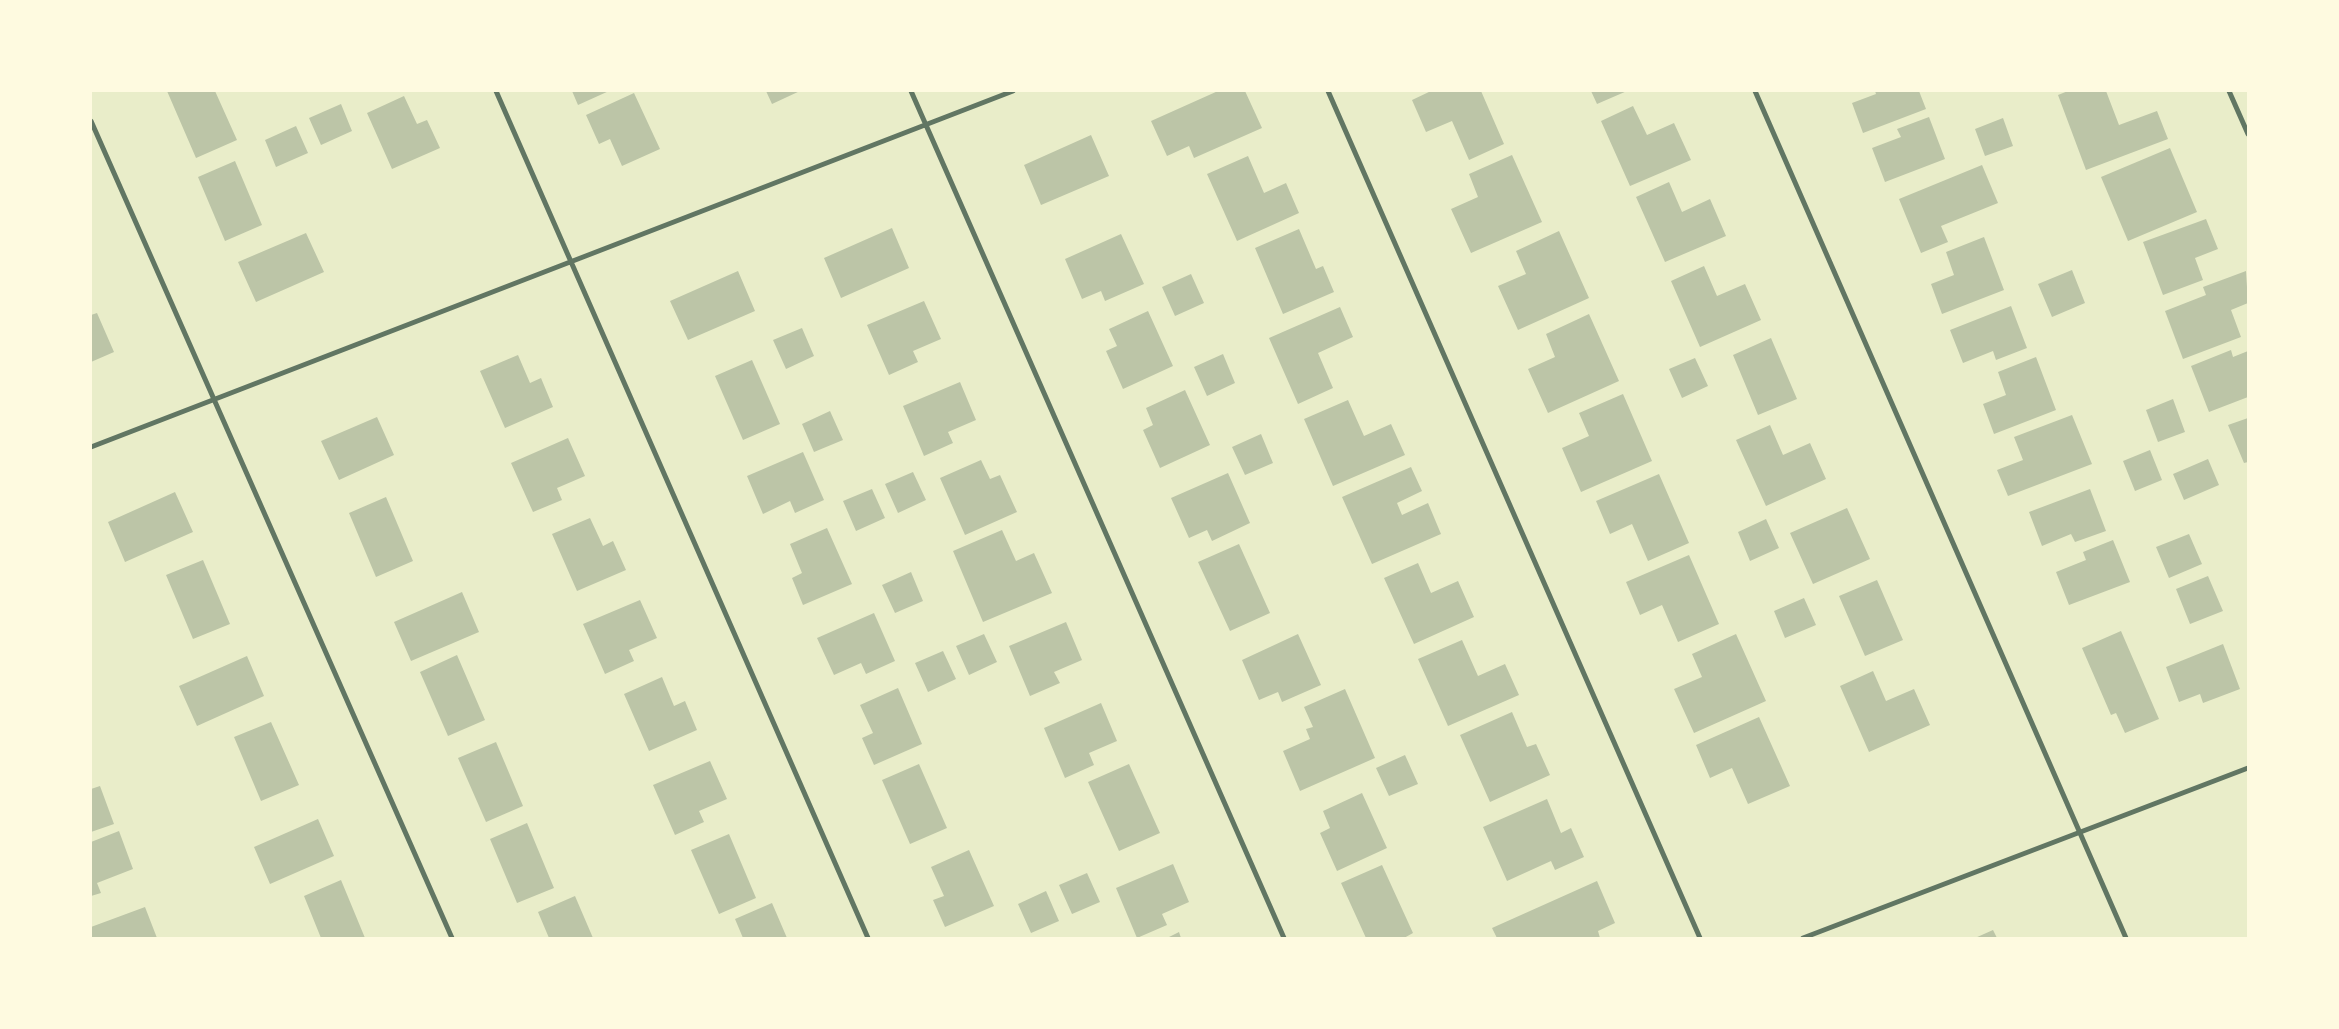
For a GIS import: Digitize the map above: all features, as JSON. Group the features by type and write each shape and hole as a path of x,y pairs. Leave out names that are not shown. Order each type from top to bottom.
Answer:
{"street":[{"path":"496,91 868,938"},
{"path":"911,91 1284,938"},
{"path":"91,447 1013,91"},
{"path":"1328,91 1700,938"},
{"path":"1755,91 2126,938"},
{"path":"2229,91 2248,134"},
{"path":"91,121 452,938"},
{"path":"1803,938 2248,768"}],"building":[{"path":"167,91 215,91 237,140 196,158"},
{"path":"572,91 609,91 578,105"},
{"path":"766,91 800,91 772,104"},
{"path":"1218,91 1245,91 1262,128 1194,158 1189,146 1167,156 1151,121"},
{"path":"1431,91 1481,91 1504,144 1469,160 1452,121 1426,132 1412,100"},
{"path":"1591,91 1627,91 1597,104"},
{"path":"1875,91 1919,91 1926,109 1863,133 1852,103 1876,94"},
{"path":"2068,91 2106,91 2119,125 2157,111 2168,139 2086,170 2058,95"},
{"path":"634,93 660,149 622,166 610,139 599,144 586,115"},
{"path":"404,96 417,124 427,120 440,148 392,169 367,113"},
{"path":"341,104 352,131 321,145 309,118"},
{"path":"1633,106 1647,135 1674,123 1691,160 1630,186 1601,121"},
{"path":"1929,117 1945,159 1885,182 1872,148 1901,137 1897,129"},
{"path":"2003,118 2013,146 1985,156 1975,129"},
{"path":"296,126 308,153 276,167 265,140"},
{"path":"1091,135 1109,176 1041,205 1024,165"},
{"path":"2170,148 2197,212 2128,241 2101,177"},
{"path":"1512,155 1542,222 1471,253 1451,209 1478,197 1469,174"},
{"path":"1248,156 1264,193 1286,183 1299,213 1237,241 1207,174"},
{"path":"235,161 262,225 225,241 198,177"},
{"path":"1982,165 1998,203 1941,226 1948,242 1921,253 1899,199"},
{"path":"1669,182 1682,212 1710,199 1726,236 1665,262 1636,197"},
{"path":"2206,219 2218,249 2195,258 2203,280 2163,295 2143,242"},
{"path":"892,228 909,268 841,298 824,258"},
{"path":"1299,229 1316,269 1323,266 1334,292 1283,314 1255,248"},
{"path":"1559,231 1589,298 1518,330 1498,286 1526,274 1516,251"},
{"path":"306,233 324,272 256,302 238,262"},
{"path":"1121,234 1144,284 1105,301 1101,291 1082,299 1065,259"},
{"path":"1984,237 2004,290 1942,314 1931,284 1954,275 1946,252"},
{"path":"1704,266 1717,296 1745,284 1761,320 1700,347 1671,281"},
{"path":"2072,270 2085,303 2052,317 2038,284"},
{"path":"738,271 755,311 688,340 670,301"},
{"path":"2246,271 2248,303 2231,310 2241,337 2183,359 2165,311 2206,295 2203,287"},
{"path":"1191,274 1204,303 1175,316 1162,287"},
{"path":"924,301 941,339 913,351 918,362 889,375 867,325"},
{"path":"2011,306 2027,348 1996,360 1993,351 1963,363 1950,330"},
{"path":"1340,307 1353,337 1318,353 1333,388 1298,404 1269,338"},
{"path":"1148,311 1173,366 1123,389 1106,351 1117,346 1109,329"},
{"path":"97,313 114,352 91,362 91,315"},
{"path":"1589,314 1619,381 1548,413 1528,369 1555,357 1546,334"},
{"path":"802,328 814,356 786,369 773,340"},
{"path":"1771,338 1797,399 1758,415 1733,355"},
{"path":"2231,350 2233,357 2248,351 2248,397 2209,412 2191,366"},
{"path":"1223,354 1235,383 1207,396 1194,367"},
{"path":"518,355 530,383 541,378 553,407 505,428 480,371"},
{"path":"2036,357 2056,410 1994,434 1983,404 2006,395 1998,372"},
{"path":"1695,358 1708,386 1682,398 1669,369"},
{"path":"752,360 780,424 743,440 715,376"},
{"path":"960,382 976,420 948,432 953,443 924,456 903,406"},
{"path":"1185,390 1210,445 1160,468 1143,430 1153,425 1146,408"},
{"path":"1623,394 1652,461 1581,492 1562,448 1589,436 1579,413"},
{"path":"2173,399 2185,432 2158,442 2146,410"},
{"path":"1348,400 1364,436 1391,424 1405,455 1333,486 1304,419"},
{"path":"830,411 843,440 814,452 802,424"},
{"path":"2072,415 2092,464 2008,496 1997,470 2023,460 2014,437"},
{"path":"377,417 394,455 339,480 321,441"},
{"path":"2248,418 2248,462 2244,463 2228,425"},
{"path":"1770,425 1783,455 1810,443 1826,479 1766,506 1736,440"},
{"path":"1261,434 1273,463 1245,475 1232,447"},
{"path":"568,438 585,476 557,488 562,500 533,512 511,463"},
{"path":"2150,450 2162,480 2135,491 2123,461"},
{"path":"803,452 824,500 795,513 790,501 763,514 747,476"},
{"path":"2208,459 2219,485 2184,500 2173,474"},
{"path":"981,460 990,479 1000,475 1017,512 965,535 940,478"},
{"path":"1411,467 1422,491 1397,503 1402,515 1428,503 1441,534 1372,564 1342,497"},
{"path":"913,472 926,500 898,513 885,484"},
{"path":"1228,473 1250,523 1212,541 1207,530 1189,538 1171,498"},
{"path":"1659,474 1689,543 1648,561 1632,524 1610,534 1596,501"},
{"path":"872,489 885,518 856,531 843,501"},
{"path":"2090,489 2106,531 2075,542 2071,534 2042,546 2029,512"},
{"path":"175,492 193,532 125,562 108,522"},
{"path":"386,497 413,561 376,577 349,513"},
{"path":"1847,508 1870,559 1813,584 1790,533"},
{"path":"590,518 603,546 613,541 626,570 577,591 552,534"},
{"path":"1766,519 1779,548 1750,561 1738,532"},
{"path":"827,528 852,584 803,605 792,578 802,573 790,544"},
{"path":"1002,530 1016,561 1034,553 1052,593 983,622 953,551"},
{"path":"2189,534 2202,564 2169,578 2156,547"},
{"path":"2113,540 2130,582 2069,605 2056,572 2086,560 2083,552"},
{"path":"1239,544 1270,613 1230,631 1198,562"},
{"path":"1689,555 1719,624 1678,642 1662,605 1640,615 1626,582"},
{"path":"203,560 230,624 193,639 166,575"},
{"path":"1418,563 1431,593 1458,581 1474,617 1414,644 1384,578"},
{"path":"911,572 923,601 895,613 882,585"},
{"path":"2208,576 2223,611 2190,624 2176,589"},
{"path":"1877,580 1903,640 1865,656 1839,596"},
{"path":"462,592 479,632 411,661 394,622"},
{"path":"1804,598 1816,625 1785,638 1774,611"},
{"path":"640,600 657,638 629,650 634,661 605,674 583,624"},
{"path":"874,613 895,661 866,674 861,663 834,675 817,638"},
{"path":"1066,622 1082,660 1054,672 1060,683 1030,696 1009,646"},
{"path":"2121,631 2159,719 2125,733 2116,713 2111,715 2082,648"},
{"path":"984,634 997,662 969,675 956,646"},
{"path":"1298,634 1321,685 1282,702 1278,692 1259,700 1242,660"},
{"path":"1736,634 1766,701 1694,733 1674,689 1702,677 1692,654"},
{"path":"1462,640 1478,676 1505,664 1519,695 1448,726 1418,659"},
{"path":"2223,644 2240,689 2203,703 2200,694 2179,702 2166,667"},
{"path":"943,651 956,679 928,692 915,663"},
{"path":"457,655 485,720 448,736 420,672"},
{"path":"247,656 264,696 197,726 179,686"},
{"path":"1873,671 1886,701 1914,689 1930,725 1869,752 1840,686"},
{"path":"662,677 674,706 685,701 697,730 649,751 624,694"},
{"path":"898,688 922,744 874,765 862,738 873,733 860,705"},
{"path":"1345,689 1375,758 1300,791 1283,751 1310,739 1306,729 1313,727 1304,707"},
{"path":"1101,703 1117,741 1089,753 1094,765 1065,778 1044,728"},
{"path":"1512,712 1527,747 1536,744 1550,775 1490,802 1460,735"},
{"path":"1759,717 1790,786 1748,804 1732,768 1710,778 1696,745"},
{"path":"271,722 299,785 261,801 234,737"},
{"path":"496,742 523,806 486,822 458,758"},
{"path":"1405,755 1418,784 1389,796 1376,768"},
{"path":"710,761 727,799 699,811 704,822 675,835 653,785"},
{"path":"919,764 947,828 910,844 882,780"},
{"path":"1129,764 1160,833 1119,851 1088,782"},
{"path":"100,786 114,824 91,832 91,789"},
{"path":"1362,793 1387,848 1337,871 1320,833 1330,828 1323,811"},
{"path":"1547,799 1561,833 1571,828 1584,857 1555,870 1551,861 1507,881 1483,827"},
{"path":"318,819 334,856 270,884 254,847"},
{"path":"527,823 554,888 517,903 490,839"},
{"path":"119,831 133,869 97,883 101,893 91,896 91,842"},
{"path":"729,834 756,898 719,914 691,850"},
{"path":"969,850 994,906 945,927 933,900 944,896 931,867"},
{"path":"1173,864 1189,902 1162,914 1167,925 1137,938 1116,888"},
{"path":"1382,865 1413,933 1404,938 1366,938 1341,883"},
{"path":"1087,873 1100,902 1072,914 1059,885"},
{"path":"341,880 365,938 321,938 304,896"},
{"path":"1597,881 1615,923 1598,931 1600,938 1497,938 1492,928"},
{"path":"1046,891 1059,921 1031,933 1018,904"},
{"path":"575,896 593,938 549,938 538,912"},
{"path":"772,903 787,938 743,938 735,919"},
{"path":"145,907 157,938 91,938 91,927"},
{"path":"1993,930 1997,938 1975,938"},
{"path":"1179,932 1181,938 1167,938"}]}
